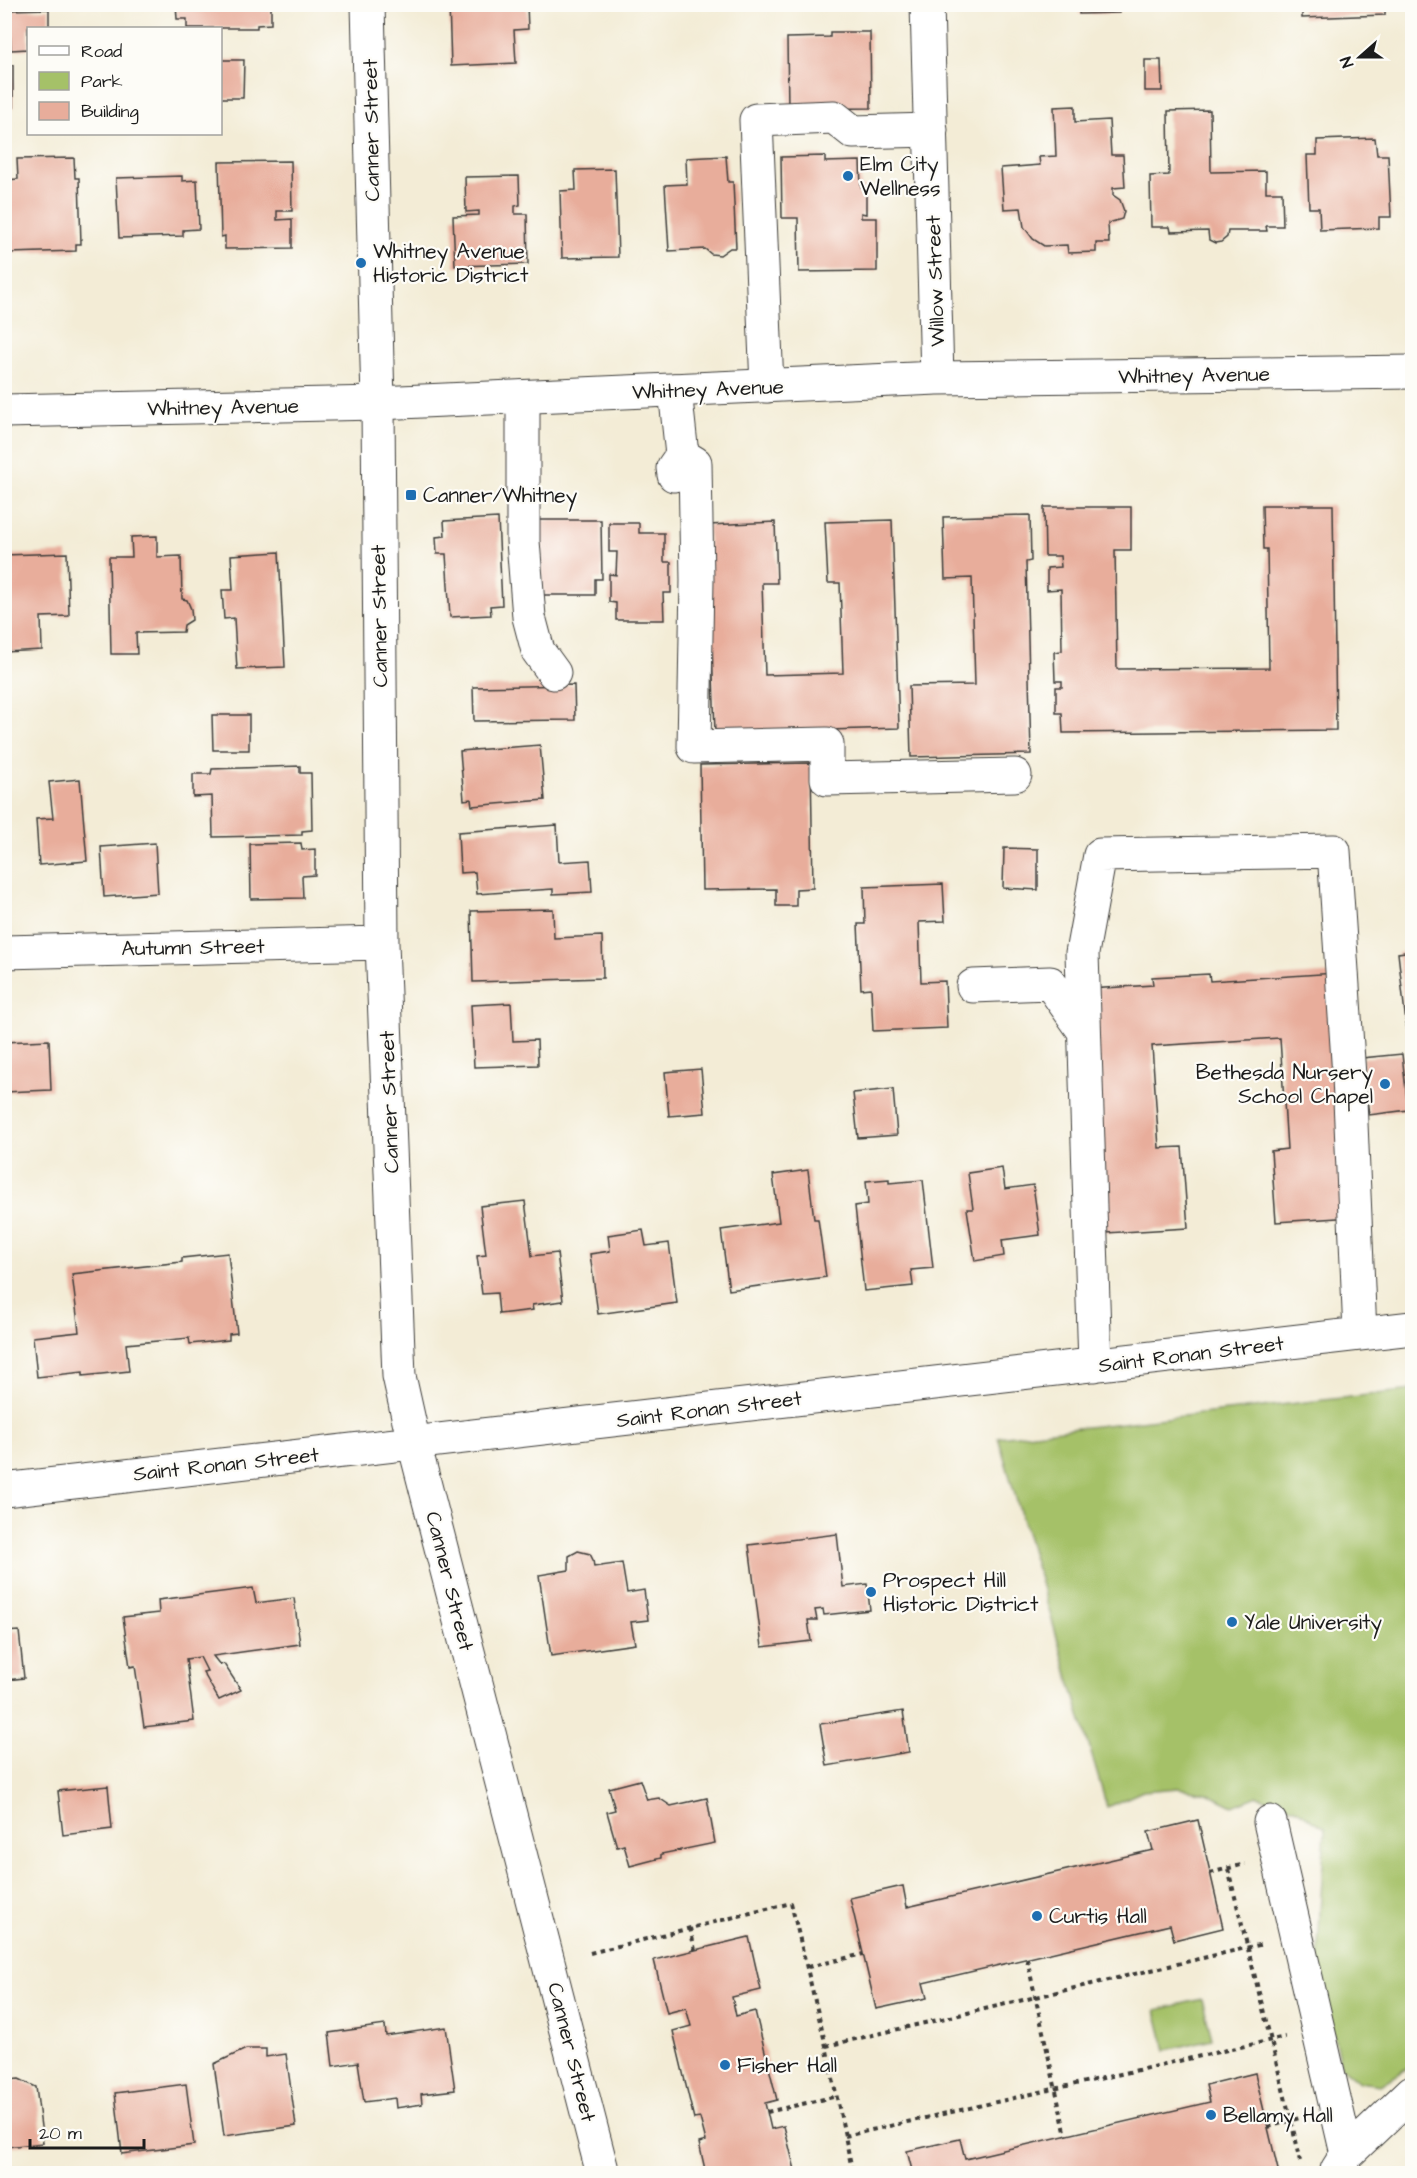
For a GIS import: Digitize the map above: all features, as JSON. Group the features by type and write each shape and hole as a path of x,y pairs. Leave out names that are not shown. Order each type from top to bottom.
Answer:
{"street":[{"name":"Canner Street","path":"368,4 378,403 382,943 399,1376 414,1443 603,2174"},
{"name":"Willow Street","path":"927,4 937,378"},
{"path":"767,386 756,120 834,117 853,132 931,130"},
{"name":"Whitney Avenue","path":"4,411 378,403 937,378 1413,372"},
{"path":"671,704 676,660 677,616 673,468 682,456 675,390"},
{"path":"523,397 523,541 529,617 538,651 554,673"},
{"path":"682,456 695,463 697,580 694,747 827,744 827,779 1015,775"},
{"path":"1095,1365 1082,953 1100,855 1334,851 1349,1076 1360,1334"},
{"name":"Autumn Street","path":"4,952 382,943"},
{"path":"973,986 1050,983 1084,1031"},
{"name":"Saint Ronan Street","path":"4,1490 1413,1328"},
{"path":"1270,1822 1318,2030 1341,2164"},
{"path":"1341,2164 1413,2092"}],"path":[{"path":"1228,1869 1303,2169"},
{"path":"590,1953 792,1903 853,2174"},
{"path":"690,1928 695,1950"},
{"path":"826,2046 1296,1936"},
{"path":"808,1967 863,1954"},
{"path":"1027,1959 1066,2136"},
{"path":"845,2136 1318,2030"},
{"path":"767,2112 837,2096"}],"green space":[{"path":"1412,1390 1412,2065 1380,2085 1359,2082 1341,2067 1317,1964 1325,1828 1295,1808 1258,1796 1233,1806 1207,1793 1178,1788 1143,1791 1107,1807 998,1437"},
{"path":"1202,1999 1212,2039 1166,2050 1156,2010"}],"building":[{"path":"176,4 271,4 271,24 257,25 257,28 187,27 187,19 177,19"},
{"path":"449,4 527,4 528,29 514,30 516,63 451,66"},
{"path":"1079,4 1119,4 1119,13 1079,14"},
{"path":"1302,4 1385,4 1385,15 1302,18"},
{"path":"49,9 49,27 27,27 27,49 11,50 9,10"},
{"path":"830,32 870,32 871,108 788,109 787,38 830,37"},
{"path":"222,60 244,60 243,98 222,98"},
{"path":"1145,60 1161,60 1162,91 1145,91"},
{"path":"4,65 13,65 13,108 4,108"},
{"path":"1075,106 1075,122 1109,120 1111,155 1123,155 1125,187 1113,188 1113,195 1120,200 1124,211 1122,219 1108,223 1109,243 1096,243 1096,252 1068,253 1067,245 1044,246 1033,239 1024,227 1021,208 1004,209 1001,168 1040,165 1039,157 1056,156 1054,107"},
{"path":"1210,110 1211,172 1266,171 1266,192 1282,192 1283,226 1266,226 1267,231 1228,231 1227,237 1215,243 1209,240 1208,231 1171,232 1170,227 1151,227 1150,176 1169,175 1168,111"},
{"path":"1375,138 1377,155 1388,155 1391,217 1379,217 1379,228 1320,230 1319,208 1309,208 1307,155 1317,155 1317,140"},
{"path":"726,156 728,182 733,182 736,248 730,248 720,255 711,254 705,249 669,251 665,185 687,184 686,158"},
{"path":"825,156 825,162 860,161 861,187 866,187 866,214 861,213 861,218 877,218 877,271 799,272 798,218 782,218 781,157"},
{"path":"74,158 75,178 79,178 81,244 76,244 76,251 9,253 6,180 18,179 17,159"},
{"path":"291,161 292,211 277,211 277,220 292,219 292,248 225,249 225,236 221,237 219,162"},
{"path":"615,169 618,257 562,258 560,191 576,190 575,170"},
{"path":"182,176 182,181 197,180 199,229 183,230 183,236 119,238 116,178"},
{"path":"519,176 520,205 515,206 515,214 527,214 528,264 455,266 453,216 479,215 479,211 466,212 465,177"},
{"path":"1262,505 1333,505 1336,730 1063,733 1062,713 1056,713 1056,687 1062,687 1062,681 1055,681 1054,652 1062,651 1061,589 1047,590 1047,568 1061,567 1060,556 1045,556 1044,507 1131,507 1131,550 1115,550 1117,669 1269,668 1267,549 1263,549"},
{"path":"1030,515 1031,561 1026,562 1031,754 911,757 909,686 975,685 972,578 945,579 943,517"},
{"path":"498,518 502,605 490,606 491,615 450,617 446,554 437,554 436,537 445,536 444,521"},
{"path":"536,520 601,520 602,579 595,579 595,595 543,595"},
{"path":"892,520 899,728 715,733 708,525 775,522 777,583 762,583 765,675 843,673 840,583 828,583 825,522"},
{"path":"609,523 639,523 639,533 664,533 664,562 671,562 671,593 663,593 664,620 616,620 616,603 609,602 609,574 616,575 617,552 609,552"},
{"path":"157,536 157,557 181,556 182,599 187,600 192,620 184,625 183,632 136,633 137,654 111,654 109,557 132,557 131,537"},
{"path":"279,552 285,667 237,669 234,618 224,619 222,590 233,590 231,555"},
{"path":"67,553 69,616 41,617 42,650 4,652 4,555"},
{"path":"574,685 575,720 474,721 473,687"},
{"path":"212,715 249,715 249,750 213,750"},
{"path":"540,745 545,800 472,806 471,799 464,800 460,751"},
{"path":"811,763 813,888 796,889 796,906 776,906 776,889 702,890 700,765"},
{"path":"300,766 300,773 311,773 312,830 302,831 302,835 213,837 212,796 193,797 193,774 211,774 212,769"},
{"path":"80,779 87,861 39,865 36,819 53,818 49,782"},
{"path":"557,825 559,862 590,860 592,892 553,894 553,889 477,894 475,872 460,873 458,832"},
{"path":"155,843 158,893 104,897 101,847"},
{"path":"301,843 302,850 315,849 315,875 302,876 303,898 251,899 250,844"},
{"path":"1004,848 1038,849 1038,890 1003,888"},
{"path":"943,884 945,921 919,922 921,982 945,981 947,1028 873,1031 871,988 861,989 858,924 865,924 864,887"},
{"path":"553,909 554,938 602,936 603,978 473,982 471,911"},
{"path":"1412,951 1412,1067 1411,1067 1398,953"},
{"path":"1336,973 1353,1217 1276,1222 1271,1151 1287,1149 1280,1038 1152,1046 1159,1148 1182,1147 1188,1228 1106,1233 1089,989 1153,985 1152,977 1209,974 1210,981"},
{"path":"511,1003 513,1041 537,1040 538,1065 474,1067 471,1005"},
{"path":"49,1040 51,1090 4,1092 4,1042"},
{"name":"Bethesda Nursery School Chapel","path":"1402,1054 1408,1110 1369,1115 1362,1058"},
{"path":"701,1069 705,1113 669,1116 665,1072"},
{"path":"893,1089 897,1135 858,1138 853,1093"},
{"path":"1002,1168 1005,1189 1033,1185 1040,1235 1002,1240 1004,1256 975,1261 967,1209 973,1209 968,1173"},
{"path":"808,1170 814,1219 818,1219 826,1277 729,1290 721,1230 779,1222 773,1175"},
{"path":"889,1179 889,1183 923,1180 933,1268 911,1270 913,1286 864,1291 855,1206 868,1204 866,1181"},
{"path":"525,1201 532,1256 557,1253 563,1301 532,1305 533,1310 499,1314 497,1293 482,1294 477,1256 486,1255 480,1206"},
{"path":"643,1230 646,1246 669,1243 677,1303 598,1314 590,1254 610,1251 608,1235"},
{"path":"228,1253 237,1333 229,1334 229,1340 190,1344 189,1338 126,1344 129,1371 83,1376 83,1372 37,1377 33,1337 79,1332 72,1274 182,1262 182,1258"},
{"path":"837,1534 843,1587 867,1584 870,1610 824,1615 823,1609 815,1610 817,1620 808,1620 811,1641 762,1647 749,1545"},
{"path":"578,1551 590,1554 594,1567 622,1563 627,1593 644,1590 648,1620 631,1622 635,1644 551,1656 539,1575 569,1570 569,1556"},
{"path":"253,1588 256,1603 294,1598 300,1644 213,1656 220,1665 224,1664 241,1690 219,1700 203,1672 207,1671 200,1657 186,1659 194,1721 144,1727 135,1666 130,1667 123,1617 159,1613 158,1600"},
{"path":"19,1631 24,1678 7,1680 9,1692 4,1693 4,1632"},
{"path":"903,1711 909,1752 827,1766 820,1724"},
{"path":"640,1780 647,1800 659,1798 671,1806 707,1798 715,1843 661,1854 661,1858 630,1866 624,1845 617,1847 607,1812 615,1810 609,1788"},
{"path":"108,1786 112,1829 63,1835 58,1791"},
{"name":"Curtis Hall","path":"1198,1820 1223,1928 1174,1940 1170,1925 923,1983 927,1998 876,2009 850,1898 903,1886 907,1907 1153,1850 1148,1832"},
{"name":"Fisher Hall","path":"749,1937 761,1990 732,1997 736,2016 755,2011 777,2100 765,2103 771,2129 784,2126 796,2174 706,2174 699,2143 706,2141 700,2118 694,2119 673,2031 691,2026 686,2008 667,2013 654,1960"},
{"path":"385,2025 386,2036 446,2027 455,2090 421,2094 422,2104 396,2108 395,2098 364,2102 358,2062 333,2066 329,2033"},
{"path":"246,2049 266,2049 266,2057 286,2054 296,2126 224,2136 214,2064"},
{"name":"Bellamy Hall","path":"1255,2073 1279,2174 913,2174 907,2151 960,2139 965,2159 1210,2102 1206,2085"},
{"path":"19,2079 36,2087 43,2143 6,2147 4,2090 8,2080"},
{"path":"186,2084 194,2145 122,2154 115,2093"}],"place":[{"name":"Elm City Wellness","path":"848,176"},
{"name":"Whitney Avenue Historic District","path":"361,263"},
{"name":"Canner/Whitney","path":"411,495"},
{"name":"Bethesda Nursery School Chapel","path":"1385,1084"},
{"name":"Prospect Hill Historic District","path":"871,1592"},
{"name":"Yale University","path":"1232,1622"},
{"name":"Curtis Hall","path":"1037,1916"},
{"name":"Fisher Hall","path":"725,2065"},
{"name":"Bellamy Hall","path":"1211,2115"}]}
